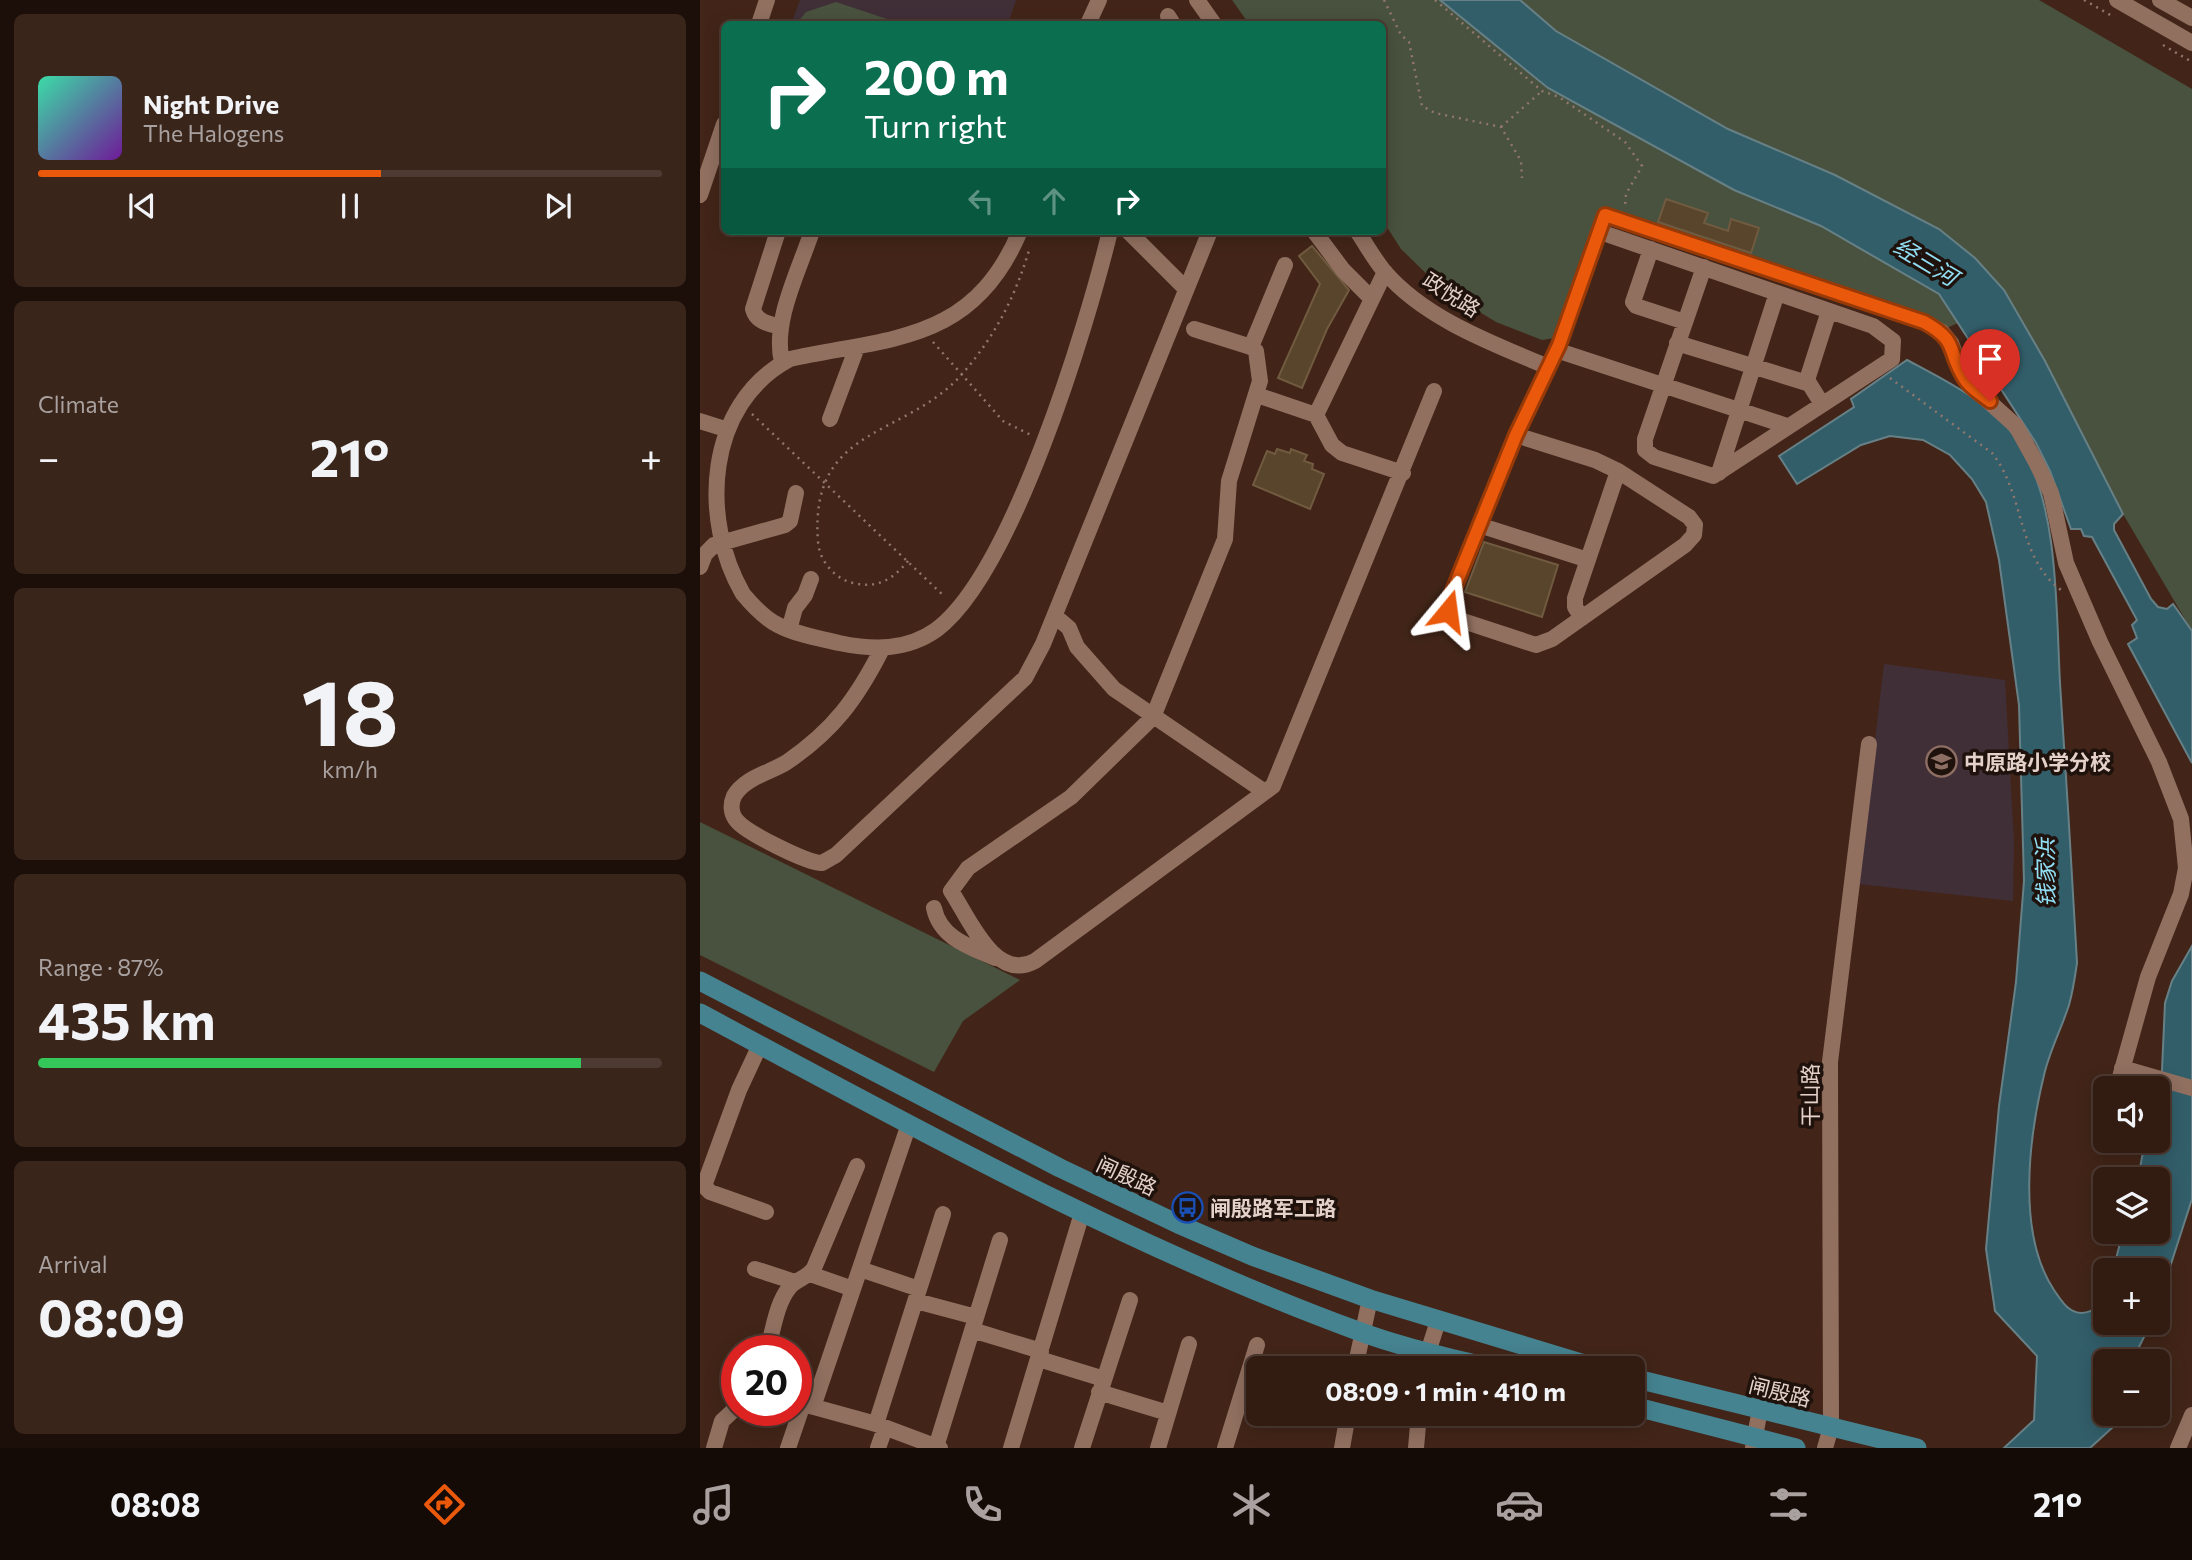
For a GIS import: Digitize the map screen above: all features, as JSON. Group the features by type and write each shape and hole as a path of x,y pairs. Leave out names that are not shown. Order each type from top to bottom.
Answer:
{"main road":[{"name":"闸殷路","path":"700,981 1071,1174 1252,1255 1370,1299 1557,1356"},
{"path":"700,1013 1040,1194 1250,1288 1416,1356"},
{"name":"闸殷路","path":"1645,1380 1917,1448"},
{"path":"1645,1410 1754,1443 1796,1448"}],"street":[{"path":"760,21 767,0"},
{"path":"1089,21 1099,0"},
{"path":"1196,0 1212,21"},
{"path":"2117,0 2192,43"},
{"path":"2160,0 2192,18"},
{"path":"700,195 721,133"},
{"path":"1516,435 1595,460 1618,471 1689,517 1695,525 1694,534 1685,545 1552,639 1536,645 1454,618 1448,603 1516,435 1546,366 1556,350 1605,215 1924,322 1942,332 1951,343 1966,382 2016,426 2028,446 2051,494 2066,563 2100,642 2159,762 2181,819 2186,868 2181,894 2148,977 2120,1076"},
{"path":"777,235 753,309 755,315 763,321 781,327"},
{"path":"782,363 779,349 781,327 811,235"},
{"path":"1018,235 994,280 964,307 922,331 857,347 811,354 782,363 750,390 712,444 704,486 714,545 729,578 755,608 789,630 866,648 882,649 934,631 958,610 975,587 992,554 1044,439 1074,356 1109,235"},
{"path":"1132,235 1186,289"},
{"path":"882,649 863,686 843,715 785,763 741,787 731,804 732,813 741,826 815,863 822,863 836,855 1025,678 1055,616 1208,235"},
{"path":"1317,235 1343,270 1372,299"},
{"name":"政悦路","path":"1360,235 1385,272 1422,303 1466,330 1546,366"},
{"path":"1609,235 1704,267 1873,326 1892,341 1892,359 1713,476 1654,457 1645,450 1645,439 1704,267"},
{"path":"1651,249 1633,302 1636,306 1685,322"},
{"path":"1251,347 1285,265"},
{"path":"1316,415 1385,272"},
{"path":"1719,473 1777,293"},
{"path":"1807,383 1829,311"},
{"path":"1007,964 991,952 951,891 968,868 1071,797 1124,749 1153,717 1225,539 1229,481 1257,395 1260,370 1256,351 1251,347 1194,329"},
{"path":"1677,343 1807,383 1822,404"},
{"path":"830,419 857,347"},
{"path":"1556,350 1787,426"},
{"path":"934,908 940,925 948,934 1007,964 1024,967 1265,792 1276,781 1434,391"},
{"path":"1257,395 1316,415 1332,444 1342,453 1403,473"},
{"path":"700,421 722,428"},
{"path":"1582,618 1575,607 1575,598 1618,471"},
{"path":"700,567 705,554 714,545 785,525 790,521 796,493"},
{"path":"1479,525 1588,560"},
{"path":"789,630 795,608 805,595 811,579"},
{"path":"1055,616 1069,628 1077,647 1103,677 1153,717 1265,792"},
{"name":"干山路","path":"1825,1448 1831,1427 1830,1062 1869,744"},
{"path":"760,1045 739,1090 704,1186 710,1192 766,1212"},
{"path":"2122,1068 2192,1088"},
{"path":"812,1385 853,1289 909,1124"},
{"path":"771,1335 783,1297 796,1282 810,1274 857,1166"},
{"path":"1011,1448 1082,1213"},
{"path":"878,1448 880,1426 943,1214"},
{"path":"812,1406 880,1426 938,1447 1000,1240"},
{"path":"755,1269 796,1282"},
{"path":"860,1269 1102,1386 1168,1413"},
{"path":"810,1274 853,1289"},
{"path":"1357,1356 1360,1332 1370,1299"},
{"path":"1082,1448 1130,1300"},
{"path":"1426,1356 1438,1321"},
{"path":"1158,1448 1189,1344"},
{"path":"1225,1448 1256,1345"},
{"path":"1754,1443 1760,1409"},
{"path":"2178,1448 2192,1415"},
{"path":"714,1448 721,1426"},
{"path":"789,1448 796,1426"},
{"path":"1342,1448 1346,1426"},
{"path":"1416,1448 1418,1426"}],"path":[{"path":"1384,0 1401,34 1409,42 1422,106 1435,113 1501,127 1521,161 1522,178"},
{"path":"1435,0 1542,91 1559,97 1625,142 1642,166 1626,194 1623,221"},
{"path":"2084,0 2118,19"},
{"path":"2161,44 2192,62"},
{"path":"1501,127 1542,91"},
{"path":"908,561 896,575 873,586 847,582 835,574 825,563 818,547 816,523 825,484 836,462 857,441 934,401 962,375 1006,313 1030,247"},
{"path":"922,331 1012,428 1044,439"},
{"path":"1877,369 1922,398 1992,453 2003,467 2016,499 2035,563 2050,582 2062,590"},
{"path":"740,402 958,610"}],"shaded area":[{"path":"800,0 1016,0 1009,21 792,21"},
{"name":"中原路小学分校","path":"1884,664 2005,680 2014,842 2013,901 1858,884"}],"green space":[{"path":"1232,0 1440,0 1548,88 1734,190 1821,226 1905,272 1939,294 1958,323 1949,327 1599,210 1554,338 1542,340 1496,322 1442,289 1401,249 1386,226 1386,21 1247,21"},
{"path":"1520,0 2039,0 2192,89 2192,631 2123,514 2045,361 2004,290 1975,258 1939,229 1835,175 1728,129 1556,31"},
{"path":"836,2 893,21 798,21 806,12"},
{"path":"700,822 1020,980 963,1021 934,1072 700,955"}],"water":[{"name":"经三河","path":"1440,0 1520,0 1556,31 1728,129 1835,175 1939,229 1975,258 2004,290 2045,361 2123,514 2114,524 2114,530 2151,599 2158,607 2167,609 2173,604 2192,631 2192,763 2128,644 2137,638 2132,625 2137,620 2092,537 2084,536 2081,529 2071,529 2050,471 2036,443 1939,294 1821,226 1734,190 1548,88"},
{"name":"钱家浜","path":"1907,360 1940,377 1986,408 2012,433 2035,474 2043,502 2056,594 2077,963 2069,1005 2047,1062 2039,1096 2031,1153 2030,1213 2034,1241 2042,1267 2065,1305 2082,1313 2093,1309 2093,1335 2145,1335 2138,1349 2093,1349 2093,1426 2113,1426 2090,1448 2004,1448 2034,1420 2037,1356 1995,1311 1986,1249 1999,1106 2016,982 2024,881 2019,705 1999,560 1986,502 1972,479 1950,455 1923,440 1890,436 1861,445 1797,484 1779,456 1854,407 1851,399"},
{"path":"2192,946 2192,1199 2170,1267 2170,1258 2116,1258 2120,1244 2170,1244 2170,1167 2140,1167 2143,1153 2170,1153 2170,1076 2161,1076 2165,1003 2172,981"}],"building":[{"path":"1666,199 1708,213 1704,223 1728,231 1731,219 1759,228 1751,253 1658,222"},
{"path":"1312,246 1349,290 1327,329 1302,388 1278,378 1320,284 1299,256"},
{"path":"1277,449 1290,453 1291,449 1307,455 1304,461 1313,464 1312,469 1324,474 1310,509 1253,485 1267,451 1275,454"},
{"path":"1484,542 1558,565 1542,617 1465,592"}],"place":[{"name":"中原路小学分校","path":"1941,761"},
{"name":"闸殷路军工路","path":"1187,1207"}],"route":[{"path":"1448,611 1448,603 1516,435 1546,366 1559,345 1605,215 1924,322 1942,332 1951,343 1966,382 1990,401"}]}
